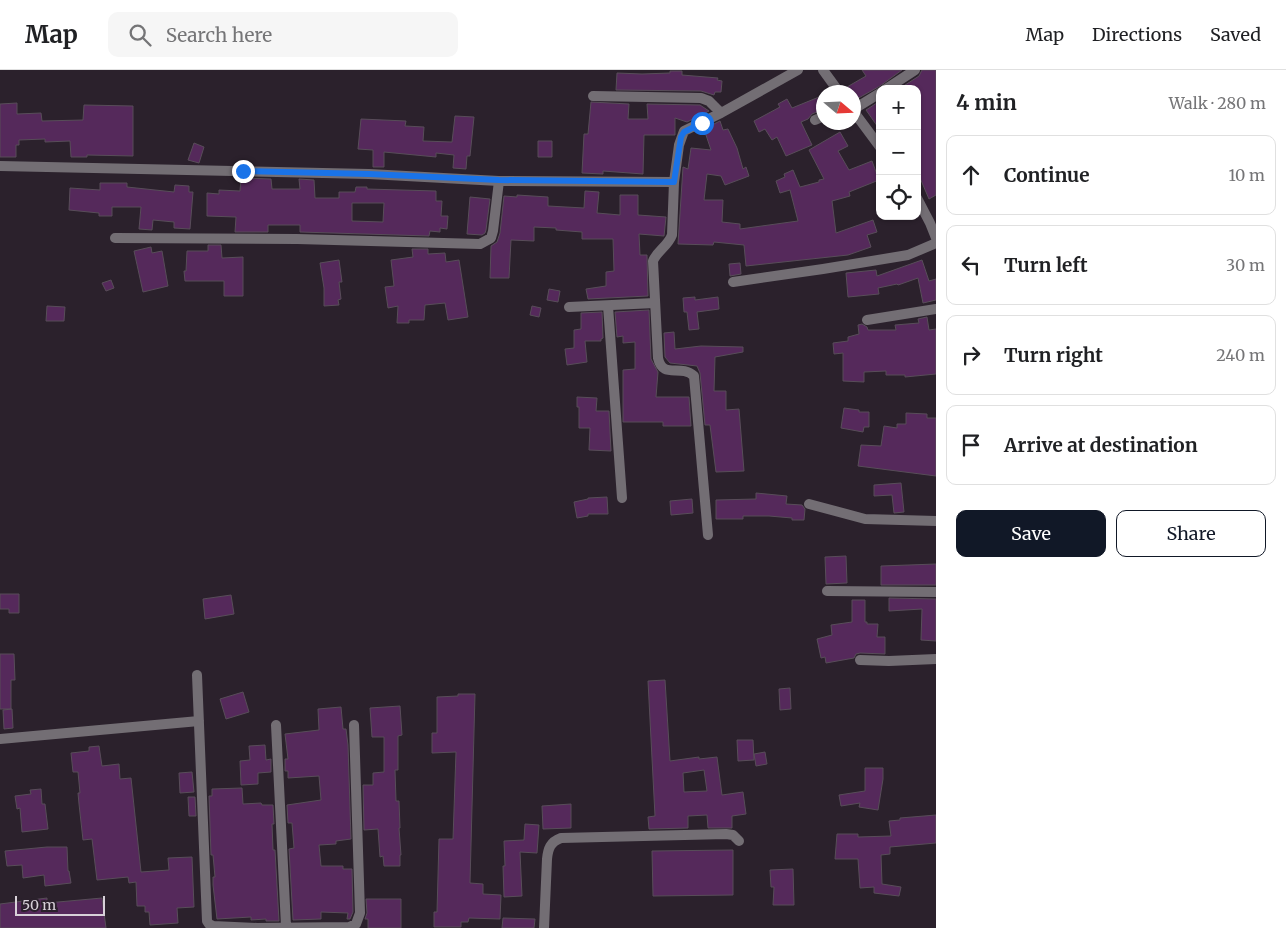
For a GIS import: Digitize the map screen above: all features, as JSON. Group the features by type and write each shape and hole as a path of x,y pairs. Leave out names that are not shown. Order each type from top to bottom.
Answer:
{"street":[{"path":"708,535 694,376 690,372 665,369 660,366 652,261 670,241 672,235 674,182 679,145 684,132 721,114 798,70"},
{"path":"823,70 835,85"},
{"path":"892,85 915,70"},
{"path":"861,106 876,95"},
{"path":"593,96 701,98 709,101 721,114"},
{"path":"861,121 876,141"},
{"path":"0,166 369,174 499,180 674,182"},
{"path":"116,238 297,239 480,244 491,238 499,180"},
{"path":"921,206 936,238"},
{"path":"733,282 908,255 936,243"},
{"path":"569,307 655,303"},
{"path":"608,306 622,498"},
{"path":"867,320 936,309"},
{"path":"809,504 865,519 936,522"},
{"path":"828,591 936,592"},
{"path":"860,660 936,659"},
{"path":"197,676 207,920 213,926 257,928 286,926 349,927 356,924 359,918 354,725"},
{"path":"0,739 198,722"},
{"path":"276,725 286,926"},
{"path":"544,928 548,849 554,841 561,838 726,834 733,835 739,841"}],"building":[{"path":"862,70 902,70 881,85 876,85 876,88 861,97 861,85 850,85 866,76"},
{"path":"922,70 936,70 936,195 929,199 921,180 921,85 905,85 919,76"},
{"path":"670,71 682,71 682,75 718,78 717,80 722,81 721,92 715,92 714,95 701,91 616,90 617,73 670,73"},
{"path":"816,98 816,112 801,122 812,145 786,156 777,137 772,140 765,129 759,132 754,121 780,107 778,104 787,99 792,108"},
{"path":"591,102 629,104 628,119 648,119 647,104 700,105 709,111 687,122 675,118 675,135 644,135 643,174 603,171 603,174 582,173 584,134 588,134"},
{"path":"17,103 17,114 41,113 42,121 83,120 84,105 133,106 133,156 87,155 87,157 71,157 70,141 45,142 45,139 19,140 19,145 16,145 16,157 0,157 0,104"},
{"path":"876,104 876,124 866,110"},
{"path":"455,116 474,117 470,156 467,156 466,169 453,168 454,155 436,153 436,157 384,152 384,167 373,167 373,150 358,149 361,119 406,121 405,126 424,127 423,141 452,142"},
{"path":"720,121 723,130 728,129 737,148 743,169 746,167 749,176 725,185 721,176 707,174 704,200 723,200 722,222 740,224 740,229 798,221 790,190 780,193 776,181 785,177 784,174 793,170 800,187 824,179 809,150 840,132 848,146 838,151 849,170 872,161 876,172 876,181 849,192 850,196 832,201 836,233 873,220 877,232 867,235 871,247 848,255 746,266 744,245 714,242 713,245 678,244 683,167 688,169 691,148 711,150 704,129"},
{"path":"538,141 552,141 552,157 538,157"},
{"path":"194,143 204,147 199,163 188,160"},
{"path":"241,178 271,179 272,189 300,189 299,179 314,180 315,198 339,198 339,192 355,192 356,187 436,191 436,201 442,201 441,216 448,216 447,229 440,228 440,232 430,231 429,236 300,232 300,225 268,225 268,232 235,232 236,217 207,216 207,193 219,194 219,190 240,191","holes":["352,203 384,203 383,222 352,221"]},
{"path":"100,183 127,183 127,187 174,192 175,185 189,186 189,192 193,192 190,229 174,228 174,222 153,220 152,230 139,229 141,207 112,207 112,216 99,216 99,213 69,210 70,188 100,190"},
{"path":"585,191 599,192 597,213 620,215 620,195 638,195 638,215 666,217 664,236 639,234 640,255 647,255 648,296 588,299 586,289 606,286 606,272 614,271 613,239 582,239 582,232 556,230 556,228 534,227 534,241 511,240 509,278 490,278 491,246 497,242 500,233 504,196 548,197 548,206 584,208"},
{"path":"470,197 490,199 486,230 482,235 467,234"},
{"path":"208,245 221,245 222,258 243,257 243,296 224,296 224,281 185,281 184,271 186,271 187,251 208,251"},
{"path":"151,247 152,253 162,251 168,286 143,292 134,251"},
{"path":"412,249 428,249 428,254 445,253 446,262 459,260 468,317 448,320 445,303 425,305 424,320 409,320 409,323 397,323 398,306 388,308 385,287 394,286 391,260 413,257"},
{"path":"339,260 342,282 339,282 341,299 338,300 339,305 324,306 324,288 320,263"},
{"path":"922,260 929,281 936,279 936,300 923,303 918,278 898,285 878,288 879,294 848,297 846,273 876,270 877,276"},
{"path":"740,263 741,274 730,276 729,264"},
{"path":"111,280 114,288 106,291 102,283"},
{"path":"549,289 560,291 558,302 547,300"},
{"path":"695,297 695,300 718,297 719,309 697,312 699,329 689,330 687,312 684,312 683,298"},
{"path":"47,306 65,307 64,321 46,321"},
{"path":"532,306 541,308 539,317 530,315"},
{"path":"649,310 651,359 658,372 656,397 689,397 691,426 663,426 663,422 623,422 623,370 635,369 635,342 623,343 623,336 617,337 615,312"},
{"path":"602,312 603,338 601,341 585,341 587,362 567,365 565,349 574,348 574,330 581,329 581,313"},
{"path":"927,317 929,330 936,329 936,374 905,377 905,375 886,375 886,371 864,372 864,382 843,381 843,353 834,354 833,343 848,341 848,337 859,334 858,325 862,324 868,330 896,330 895,325 919,323 918,319"},
{"path":"674,332 675,349 701,346 743,347 743,352 715,357 714,391 726,391 726,410 739,409 744,471 716,472 710,425 705,425 700,373 697,366 670,363 665,357 664,333"},
{"path":"577,397 597,398 596,411 609,411 611,451 589,450 590,428 579,428"},
{"path":"844,408 859,410 859,412 869,412 869,427 864,427 863,432 841,428"},
{"path":"906,413 927,414 927,418 936,418 936,476 858,466 861,445 881,446 884,426 897,428 897,424 906,424"},
{"path":"901,483 904,512 894,513 892,495 874,496 874,485"},
{"path":"756,493 787,496 786,504 802,505 805,509 804,520 769,516 743,516 743,519 716,519 716,500 756,499"},
{"path":"607,497 608,514 588,514 588,516 577,518 574,502 588,498"},
{"path":"692,499 693,513 671,515 670,501"},
{"path":"846,556 847,583 826,584 825,557"},
{"path":"936,564 936,585 881,585 881,566"},
{"path":"0,594 19,594 19,613 9,613 9,609 0,609"},
{"path":"231,595 234,614 205,619 203,599"},
{"path":"889,598 936,599 936,641 921,640 922,609 889,611"},
{"path":"852,600 865,600 865,622 867,624 878,624 877,637 885,637 885,654 860,653 856,654 854,658 826,663 825,657 821,658 817,639 832,635 831,625 852,622"},
{"path":"0,654 14,654 15,680 11,680 11,709 0,709"},
{"path":"665,680 670,761 699,757 699,759 717,757 722,795 743,792 746,814 732,816 732,828 708,828 707,815 688,816 688,828 649,829 648,817 655,816 648,681","holes":["704,770 707,791 684,792 683,773"]},
{"path":"790,688 791,709 780,710 779,689"},
{"path":"243,692 249,712 226,719 220,699"},
{"path":"458,694 475,694 470,883 483,884 483,894 501,895 500,919 469,918 468,922 461,922 461,927 434,927 434,912 437,912 439,839 453,839 456,752 432,753 432,733 437,733 437,697 458,696"},
{"path":"400,706 402,735 398,736 398,770 395,770 396,801 399,801 400,866 384,866 383,856 380,857 378,829 364,830 363,785 373,785 373,773 384,772 384,737 372,737 370,708"},
{"path":"341,707 343,729 346,729 348,745 351,839 336,841 336,844 319,845 321,866 343,866 343,869 352,869 353,912 350,919 347,919 348,913 321,912 321,919 293,920 289,849 294,848 292,823 288,823 287,805 321,800 319,776 288,778 288,771 285,771 285,759 288,759 285,734 319,730 318,709"},
{"path":"12,709 13,728 4,729 3,710"},
{"path":"737,740 753,740 754,760 738,761"},
{"path":"265,745 266,760 271,759 271,772 258,773 258,784 241,785 240,761 250,760 249,746"},
{"path":"99,746 102,766 119,764 120,779 131,778 141,872 169,870 168,858 192,857 194,907 177,908 178,923 150,925 149,912 145,912 145,906 137,906 136,882 129,883 128,877 97,880 92,839 83,840 78,793 80,793 78,772 73,772 71,753 89,751 89,747"},
{"path":"765,752 767,764 756,766 754,754"},
{"path":"865,768 883,768 878,810 859,807 860,803 841,806 839,795 865,791"},
{"path":"192,772 194,792 180,793 179,773"},
{"path":"242,788 243,804 261,803 262,805 273,805 273,850 275,850 279,921 266,921 266,919 251,920 251,917 217,919 213,885 213,877 215,877 213,855 211,855 209,796 212,796 212,789"},
{"path":"41,789 42,804 45,804 48,829 22,832 20,808 17,809 15,796 31,794 30,790"},
{"path":"188,797 195,797 196,816 189,816"},
{"path":"571,804 571,828 543,829 542,806"},
{"path":"936,815 936,843 890,847 890,854 881,855 882,884 901,887 899,896 874,893 874,887 860,888 858,859 835,859 837,834 858,834 858,837 891,836 889,821 900,820 900,818"},
{"path":"525,824 539,825 537,853 520,852 522,896 504,897 504,841 524,840"},
{"path":"67,847 68,871 71,883 45,886 44,875 23,878 22,865 7,866 5,851"},
{"path":"733,850 733,895 653,896 652,851"},
{"path":"793,869 794,905 773,905 774,887 771,887 770,870"},
{"path":"47,898 47,903 102,898 106,928 0,928 0,904"},
{"path":"366,899 401,899 401,928 368,928 368,919 365,919 367,913"},
{"path":"503,918 535,919 534,928 502,928"}],"route":[{"path":"243,171 499,180 674,182 681,137 690,128 702,123"}]}
